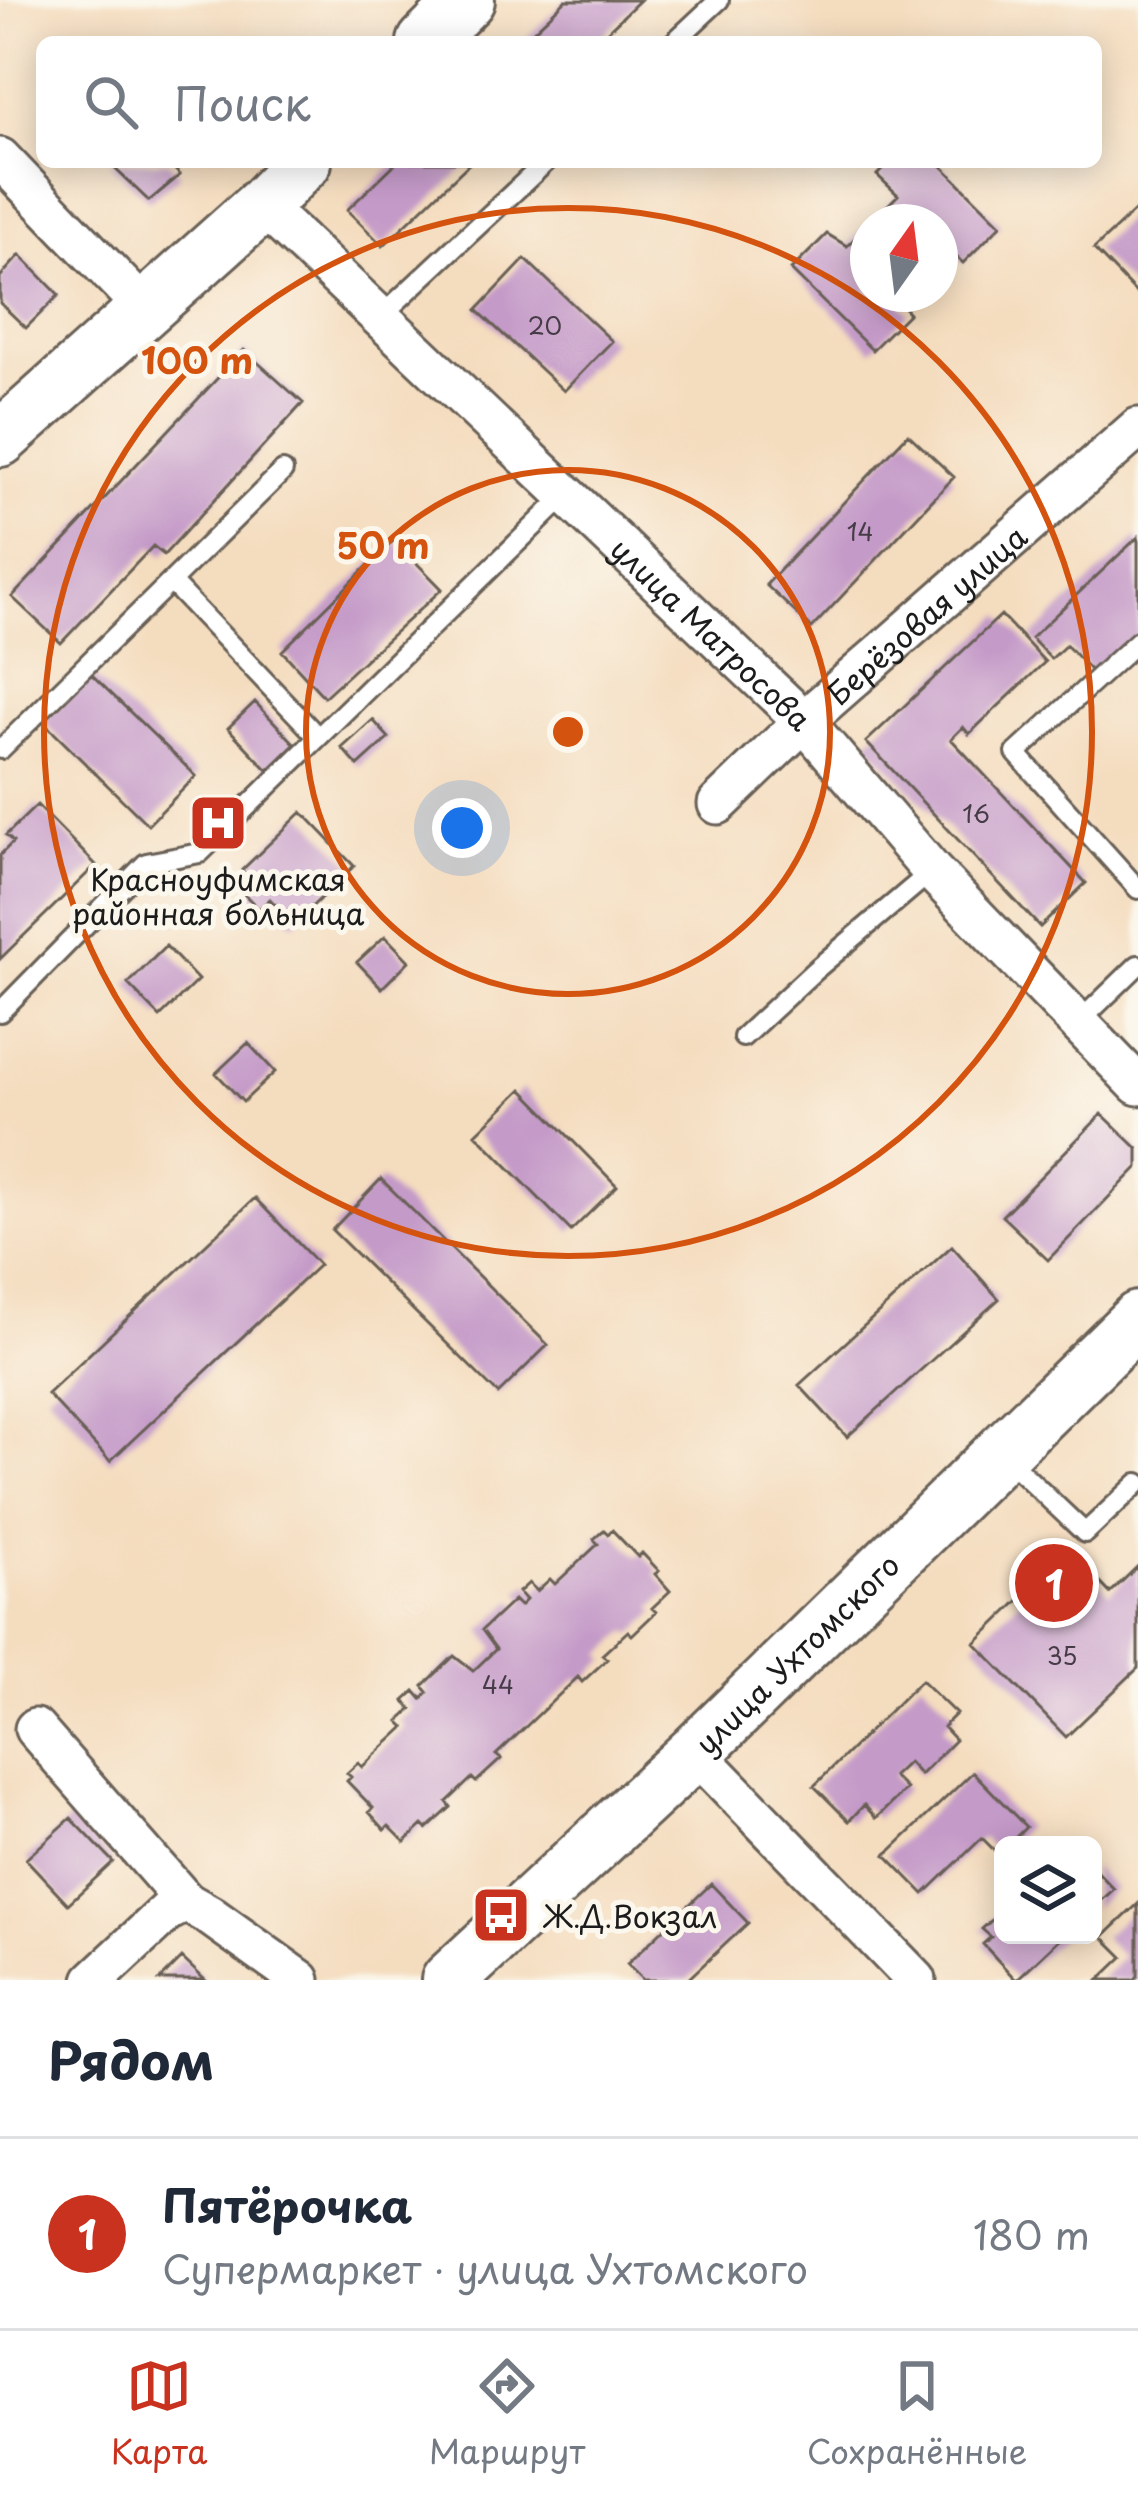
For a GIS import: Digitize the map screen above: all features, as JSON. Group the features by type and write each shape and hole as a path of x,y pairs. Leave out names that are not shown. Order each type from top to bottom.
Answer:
{"street":[{"path":"431,36 467,0"},
{"path":"0,158 143,308"},
{"path":"0,439 298,168"},
{"name":"улица Матросова","path":"262,205 804,721 932,871 1138,1085"},
{"name":"Берёзовая улица","path":"718,804 804,721 1138,428"},
{"name":"улица Ухтомского","path":"448,1980 695,1752 1138,1319"},
{"path":"35,1729 186,1902 300,1980"},
{"path":"695,1752 916,1980"},
{"path":"94,1980 168,1911 186,1902"}],"lane":[{"path":"680,36 719,0"},
{"path":"379,317 540,168"},
{"path":"0,749 284,471"},
{"path":"0,1012 146,862 200,853 566,495"},
{"path":"171,582 317,736"},
{"path":"1138,641 1016,753 1138,889"},
{"path":"743,1037 932,871"},
{"path":"1077,1024 1138,965"},
{"path":"1001,1453 1084,1534 1138,1483"}],"building":[{"path":"566,0 640,0 602,36 528,36"},
{"path":"114,168 174,168 180,175 149,201"},
{"path":"391,168 465,168 383,246 347,210"},
{"path":"884,168 944,168 1001,225 963,263 958,258 958,204 889,204 898,195 877,175"},
{"path":"1138,208 1138,295 1094,249"},
{"path":"827,234 847,246 850,243 850,312 909,313 872,350 791,270"},
{"path":"20,255 59,295 26,328 0,303 0,277"},
{"path":"525,259 612,341 564,391 477,310"},
{"path":"244,350 303,403 164,555 153,546 61,643 12,597"},
{"path":"908,434 954,477 812,628 766,585"},
{"path":"1138,537 1138,635 1095,675 1066,645 1051,659 1031,638"},
{"path":"394,540 442,589 324,697 282,651"},
{"path":"1001,615 1045,662 969,734 963,727 951,739 1086,883 1040,927 866,742"},
{"path":"91,674 196,776 148,825 43,722"},
{"path":"255,702 295,744 268,770 228,728"},
{"path":"373,720 389,738 358,766 342,748"},
{"path":"37,805 96,865 0,959 0,855 13,842 6,835"},
{"path":"302,812 354,866 294,924 270,899 259,909 244,894 255,884 242,870"},
{"path":"385,936 409,961 382,988 357,962"},
{"path":"166,946 198,980 160,1017 128,984"},
{"path":"248,1043 275,1072 243,1102 216,1073"},
{"path":"522,1089 617,1186 571,1231 476,1134"},
{"path":"1102,1114 1138,1149 1138,1167 1048,1260 1002,1216"},
{"path":"381,1179 548,1345 498,1394 332,1230"},
{"path":"255,1198 319,1265 110,1461 47,1394"},
{"path":"952,1246 999,1299 847,1437 799,1385"},
{"path":"604,1530 608,1534 612,1530 659,1571 655,1574 670,1591 652,1608 656,1612 602,1655 607,1659 582,1682 578,1677 496,1755 501,1759 447,1802 451,1807 427,1829 423,1825 405,1842 389,1826 385,1830 369,1812 373,1808 347,1781 351,1777 347,1773 358,1763 362,1767 405,1727 399,1721 412,1709 404,1701 415,1691 422,1699 428,1692 423,1686 454,1656 473,1671 496,1649 482,1630 514,1600 520,1606 526,1600 519,1592 529,1583 537,1591 550,1579 555,1584 598,1544 594,1539"},
{"path":"1070,1551 1110,1593 1138,1566 1138,1668 1066,1737 975,1643"},
{"path":"921,1680 956,1714 943,1727 955,1740 920,1775 908,1762 893,1776 906,1789 876,1818 864,1805 849,1821 814,1786"},
{"path":"973,1772 1026,1827 1017,1836 994,1836 994,1850 982,1838 924,1894 886,1855"},
{"path":"71,1818 113,1862 68,1904 26,1859"},
{"path":"1102,1876 1114,1889 1102,1900"},
{"path":"711,1884 748,1923 687,1980 643,1980 627,1964"},
{"path":"1138,1904 1138,1976 1099,1980 1123,1957 1103,1937"},
{"path":"994,1918 994,1944 1054,1944 1016,1980 983,1944 991,1937 982,1929"},
{"path":"182,1958 205,1980 160,1980"}],"place":[{"name":"Красноуфимская районная больница","path":"218,823"},
{"name":"Пятёрочка","path":"1054,1583"},
{"name":"Ж.Д.Вокзал","path":"501,1915"}]}
